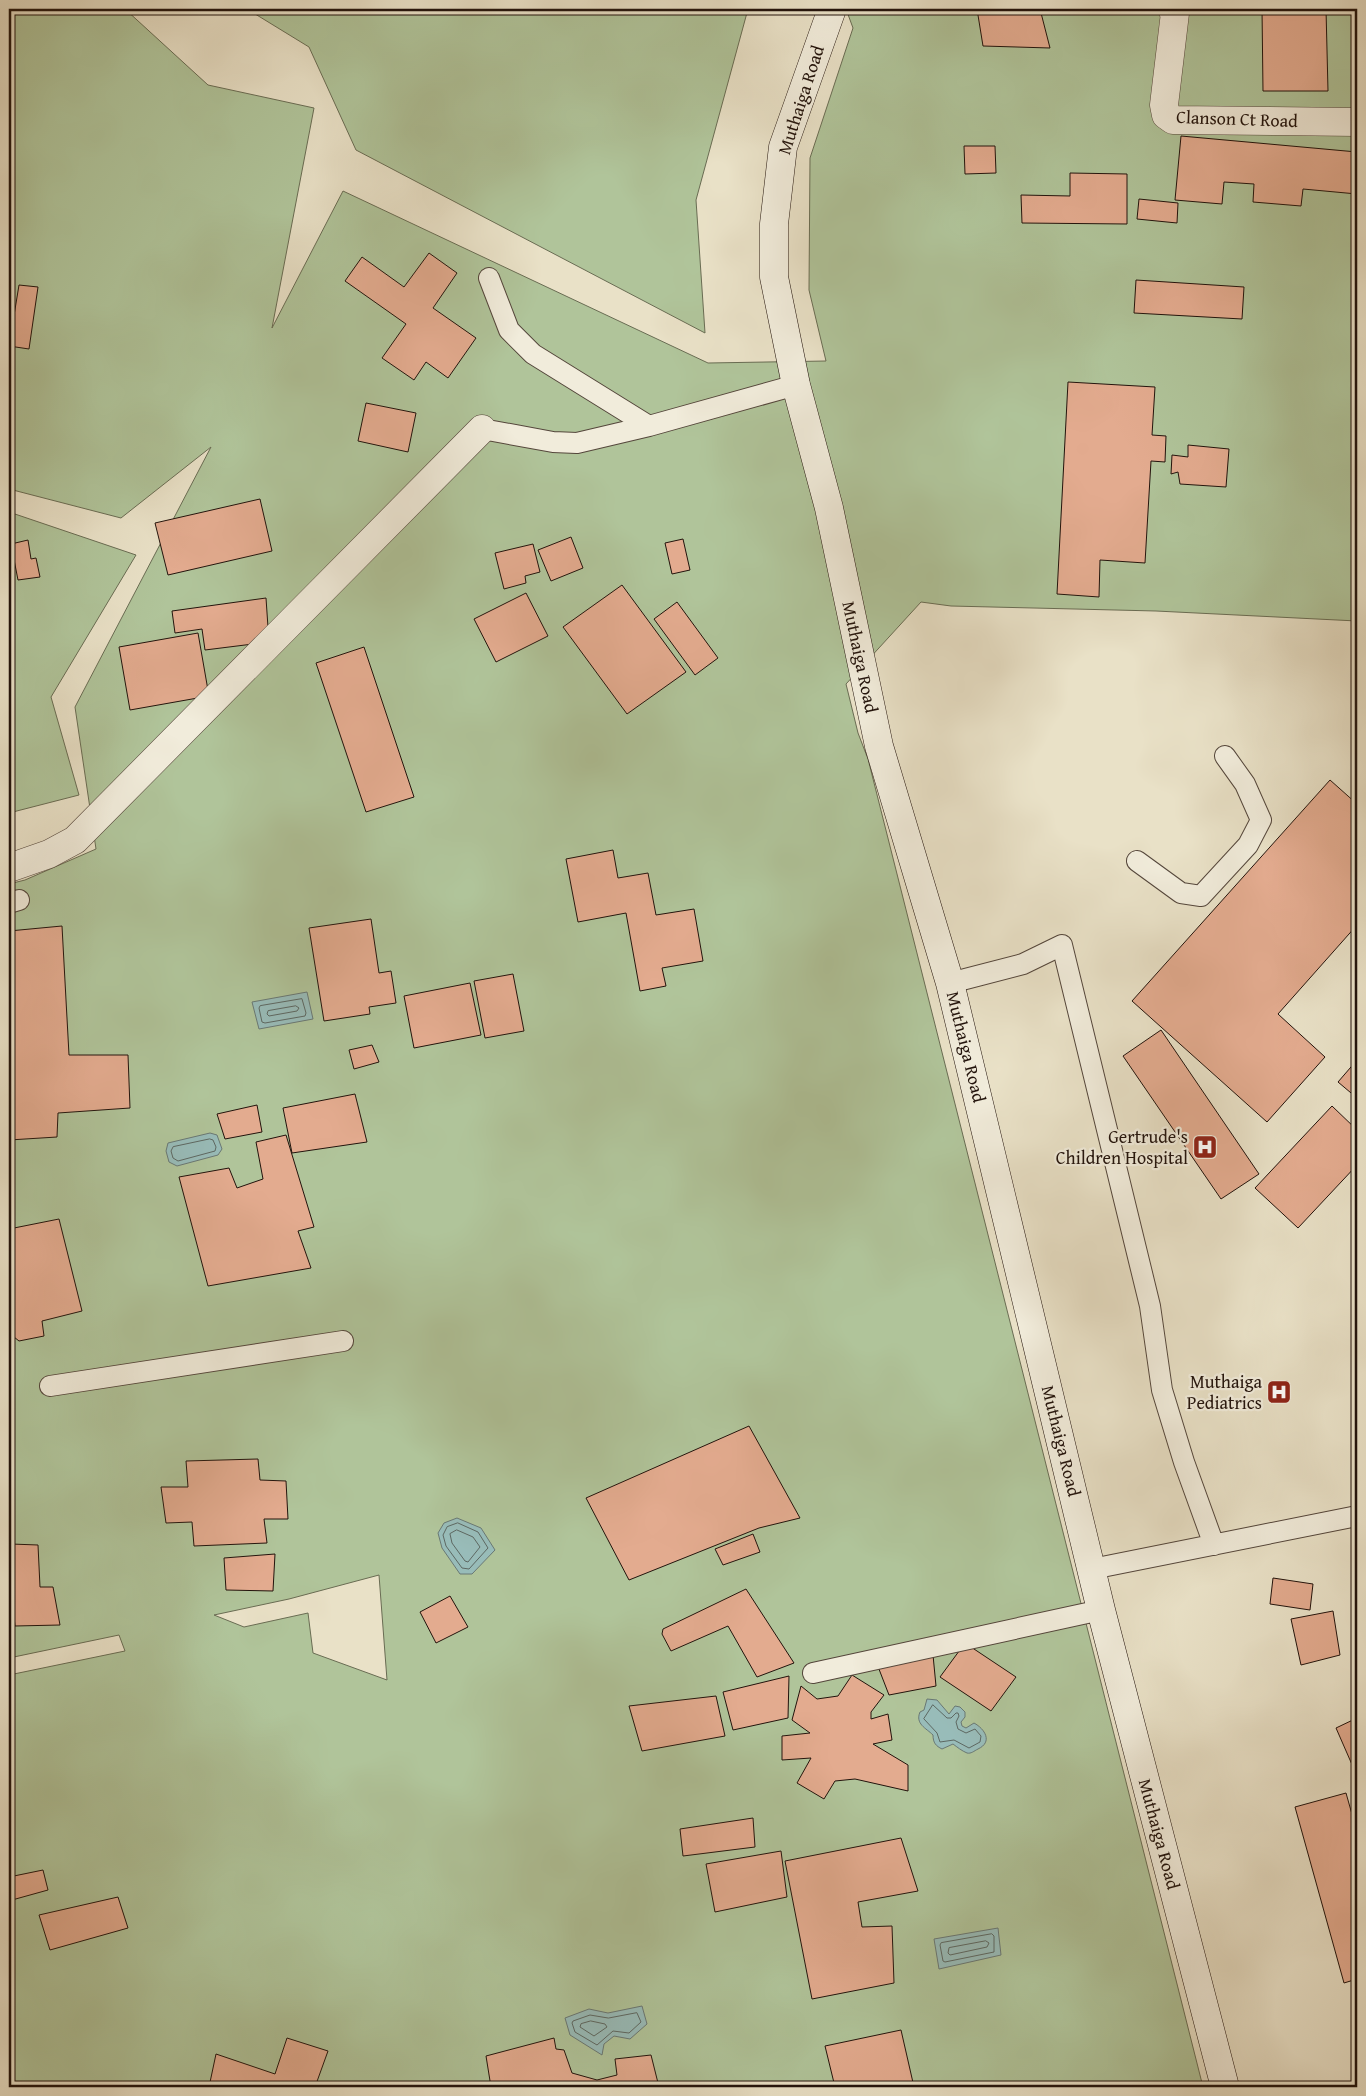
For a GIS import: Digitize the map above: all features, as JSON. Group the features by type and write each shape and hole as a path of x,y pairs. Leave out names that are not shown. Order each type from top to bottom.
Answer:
{"main road":[{"name":"Muthaiga Road","path":"832,9 783,148 774,224 774,277 796,385 829,508 879,746 950,983 1101,1610 1225,2087"},
{"name":"Clanson Ct Road","path":"1172,9 1175,13 1164,106 1166,115 1174,120 1357,122"},
{"path":"9,868 49,854 75,840 482,429"}],"lane":[{"path":"490,278 509,330 533,354 649,426"},
{"path":"482,429 553,442 577,443 649,426 796,385"},
{"path":"1136,861 1181,893 1201,896 1248,845 1260,820 1245,784 1225,756"},
{"path":"950,983 1023,964 1062,945 1150,1306 1162,1390 1184,1462 1214,1544"},
{"path":"50,1386 343,1341"},
{"path":"1092,1569 1357,1516"},
{"path":"813,1673 1101,1610"}],"green space":[{"path":"9,9 125,9 208,85 314,108 272,328 343,191 708,363 826,361 809,290 810,158 853,28 846,9 1357,9 1357,621 1156,611 951,606 921,602 846,684 858,733 868,759 1203,2087 9,2087 9,1675 125,1651 119,1635 9,1658 9,884 25,880 96,849 75,707 211,447 121,518 9,489","holes":["379,1575 387,1680 313,1653 308,1613 244,1627 214,1615 289,1599"]},
{"path":"247,9 748,9 696,200 705,333 356,150 309,47"},
{"path":"9,512 136,555 51,697 79,795 9,813"}],"water":[{"path":"307,992 313,1019 259,1029 252,1002"},
{"path":"210,1133 217,1135 222,1149 218,1155 177,1166 169,1162 166,1151 168,1143"},
{"path":"457,1518 481,1528 495,1550 472,1574 460,1574 442,1548 438,1533 444,1523"},
{"path":"927,1699 937,1700 949,1714 955,1706 960,1707 965,1712 965,1717 961,1722 962,1726 966,1728 974,1723 984,1732 986,1739 983,1746 968,1753 953,1744 942,1749 938,1747 934,1742 933,1735 919,1720 920,1712 924,1710"},
{"path":"998,1928 1001,1955 939,1969 934,1939"},
{"path":"642,2006 647,2024 630,2039 614,2036 604,2044 602,2055 570,2035 565,2018 589,2009 608,2013"}],"building":[{"path":"977,9 1040,9 1050,48 983,46"},
{"path":"1262,9 1326,9 1328,91 1263,91"},
{"path":"1181,136 1357,152 1357,194 1303,189 1301,206 1253,202 1254,184 1224,182 1222,204 1175,200"},
{"path":"964,146 995,146 996,173 965,174"},
{"path":"1070,173 1127,174 1127,224 1022,223 1021,195 1070,196"},
{"path":"1139,199 1178,203 1177,223 1137,219"},
{"path":"429,253 457,273 433,308 476,338 448,378 426,362 414,380 382,358 406,324 345,281 362,257 404,287"},
{"path":"1136,280 1244,287 1242,319 1134,313"},
{"path":"19,285 38,287 29,349 9,346"},
{"path":"1068,382 1155,387 1152,435 1166,436 1165,462 1151,461 1145,563 1100,560 1099,597 1057,594"},
{"path":"366,403 416,413 408,452 358,441"},
{"path":"1188,445 1229,449 1226,487 1180,484 1178,472 1171,474 1172,455 1188,457"},
{"path":"260,499 272,551 168,575 155,523"},
{"path":"571,537 583,568 551,581 538,550"},
{"path":"683,539 690,570 672,574 665,543"},
{"path":"28,540 31,559 36,558 40,577 18,580 11,544"},
{"path":"533,544 540,572 525,576 526,583 504,589 495,553"},
{"path":"622,585 686,672 627,714 563,627"},
{"path":"526,593 548,636 496,662 474,619"},
{"path":"266,598 269,642 205,650 202,629 175,633 172,611"},
{"path":"677,602 718,658 695,675 654,619"},
{"path":"198,633 209,696 130,710 119,647"},
{"path":"364,647 414,797 366,812 316,663"},
{"path":"1330,780 1357,804 1357,925 1278,1014 1325,1057 1267,1122 1132,1001"},
{"path":"613,850 618,878 648,873 656,915 694,909 703,961 662,968 666,986 640,991 626,913 578,922 566,859"},
{"path":"371,919 379,973 391,971 396,1003 369,1007 370,1014 324,1021 309,928"},
{"path":"62,926 69,1055 128,1055 130,1108 58,1113 57,1137 9,1140 9,1065 14,1065 9,1034 9,931"},
{"path":"513,974 524,1031 485,1038 474,981"},
{"path":"470,983 481,1035 414,1048 404,996"},
{"path":"1161,1030 1259,1174 1221,1199 1123,1056"},
{"path":"372,1045 379,1062 354,1069 349,1050"},
{"path":"1357,1060 1357,1098 1338,1082"},
{"path":"355,1094 367,1142 292,1153 283,1108"},
{"path":"257,1105 262,1132 225,1139 217,1114"},
{"path":"1332,1106 1357,1130 1357,1165 1298,1228 1255,1188"},
{"path":"286,1135 314,1227 298,1231 311,1268 208,1286 179,1177 229,1168 237,1188 263,1179 256,1142"},
{"path":"59,1219 82,1311 42,1321 44,1336 19,1341 9,1333 9,1229"},
{"path":"749,1426 800,1518 759,1528 629,1580 586,1498"},
{"path":"258,1459 260,1480 286,1481 288,1519 264,1519 267,1543 194,1546 192,1522 166,1523 161,1487 188,1487 186,1461"},
{"path":"9,1527 11,1527 11,1544 38,1545 40,1587 53,1587 60,1625 15,1626 14,1617 9,1617"},
{"path":"753,1534 760,1552 723,1565 715,1549"},
{"path":"275,1554 273,1591 226,1590 224,1558"},
{"path":"1273,1578 1313,1584 1310,1610 1270,1604"},
{"path":"746,1589 794,1663 757,1677 728,1626 671,1651 662,1634 663,1629"},
{"path":"450,1596 468,1627 436,1643 420,1612"},
{"path":"1333,1611 1340,1655 1301,1665 1291,1619"},
{"path":"965,1643 1016,1677 991,1711 940,1677"},
{"path":"933,1655 936,1686 889,1695 877,1664"},
{"path":"852,1675 884,1695 871,1712 871,1719 888,1714 892,1740 873,1744 908,1765 908,1791 855,1779 835,1781 824,1799 797,1783 811,1758 782,1760 782,1736 810,1733 792,1720 801,1686 817,1699 838,1696"},
{"path":"789,1676 788,1718 733,1730 723,1692"},
{"path":"716,1696 725,1736 642,1751 629,1706"},
{"path":"1357,1718 1357,1776 1336,1728"},
{"path":"1346,1793 1357,1832 1357,1979 1344,1983 1295,1807"},
{"path":"753,1818 755,1847 683,1856 680,1829"},
{"path":"901,1838 918,1891 858,1902 862,1927 892,1926 894,1983 812,1999 785,1861"},
{"path":"781,1851 787,1897 715,1912 706,1864"},
{"path":"43,1870 48,1890 12,1900 9,1890 9,1877"},
{"path":"118,1897 128,1928 50,1950 39,1915"},
{"path":"901,2030 914,2087 835,2087 825,2046"},
{"path":"287,2038 328,2051 315,2087 209,2087 216,2054 275,2074"},
{"path":"554,2038 556,2049 564,2050 572,2073 597,2080 617,2075 615,2059 651,2055 659,2087 491,2087 486,2056"}],"place":[{"name":"Gertrude's Children Hospital","path":"1205,1147"},
{"name":"Muthaiga Pediatrics","path":"1279,1392"}]}
